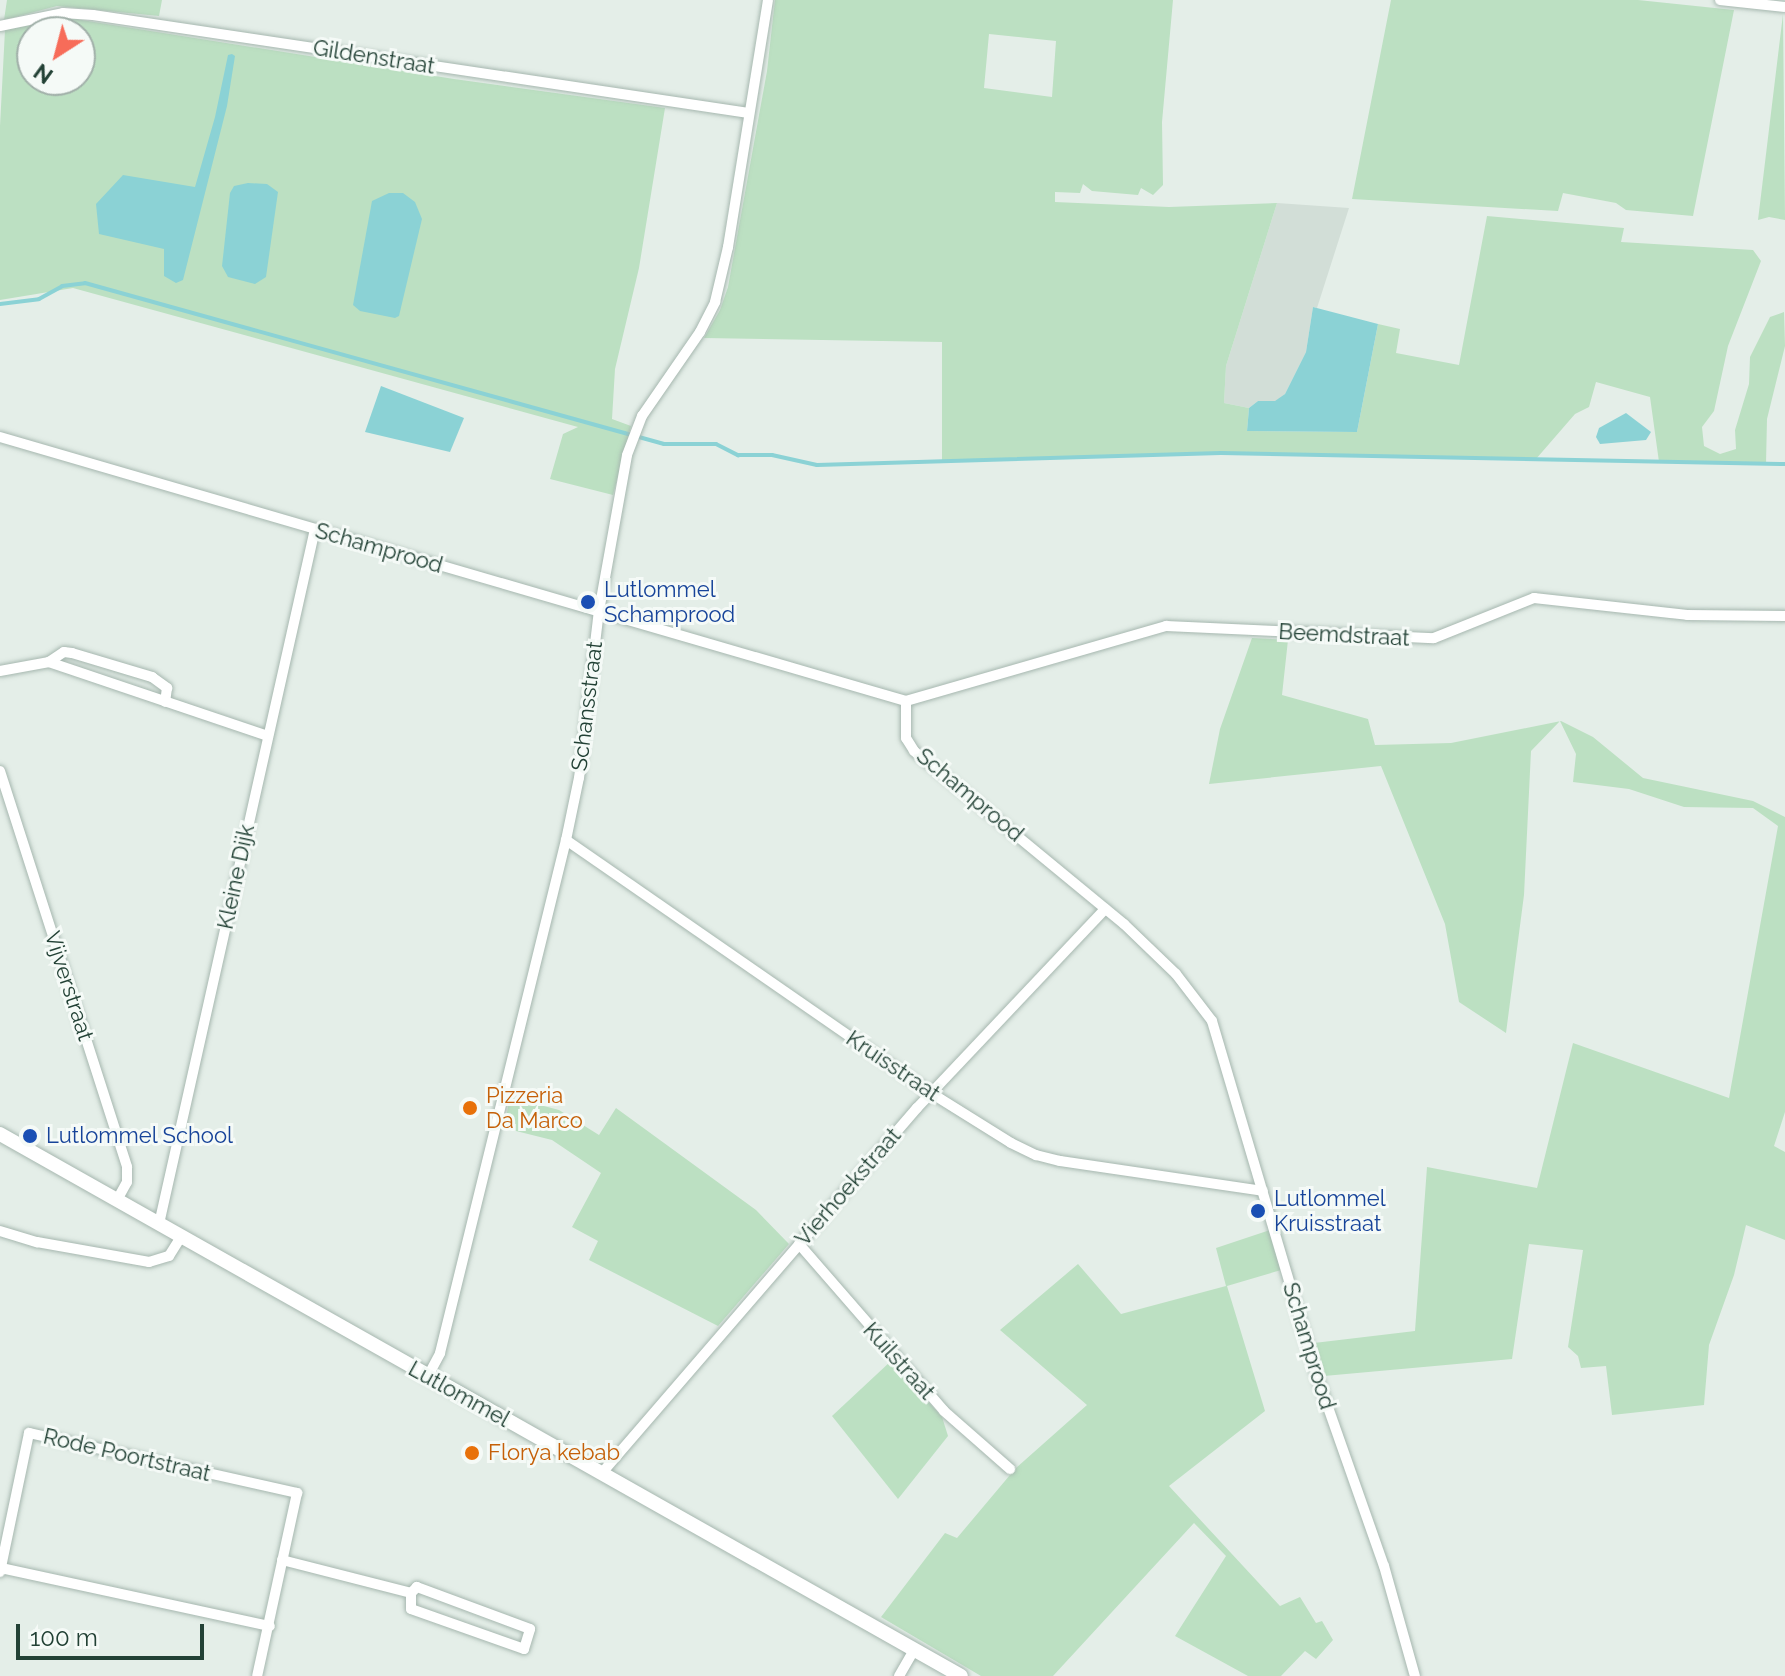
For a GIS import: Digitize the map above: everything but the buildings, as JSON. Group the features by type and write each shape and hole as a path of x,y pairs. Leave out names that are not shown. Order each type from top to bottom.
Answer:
{"main road":[{"name":"Lutlommel","path":"0,1134 961,1676"}],"street":[{"name":"Schansstraat","path":"428,1376 440,1353 566,840 579,778 599,611 634,434 700,332 715,302 728,247 768,0"},
{"path":"1720,0 1785,7"},
{"name":"Gildenstraat","path":"0,26 49,14 93,15 749,113"},
{"name":"Schamprood","path":"0,437 906,701 906,738 914,751 1105,909 1176,974 1212,1021 1317,1376 1384,1566 1415,1676"},
{"name":"Kleine Dijk","path":"159,1224 315,529"},
{"name":"Beemdstraat","path":"906,701 1166,626 1434,638 1534,598 1687,615 1785,616"},
{"path":"0,671 49,662 64,652 72,653 152,677 167,688 165,702"},
{"path":"49,662 267,736"},
{"name":"Vijverstraat","path":"0,771 127,1167 127,1182 117,1200"},
{"name":"Kruisstraat","path":"566,840 931,1093 1036,1155 1263,1191"},
{"name":"Vierhoekstraat","path":"601,1474 931,1093 1105,909"},
{"path":"0,1231 37,1242 149,1262 169,1256 181,1237"},
{"name":"Kuilstraat","path":"799,1244 935,1402 1010,1469"},
{"name":"Rode Poortstraat","path":"0,1570 29,1433 297,1493 282,1560"},
{"path":"257,1676 282,1560 411,1593"},
{"path":"0,1570 270,1626"},
{"path":"417,1587 530,1629 524,1649 411,1609 411,1593 417,1587"},
{"path":"899,1676 914,1650"}],"shaded area":[{"path":"1277,203 1349,208 1317,308 1313,307 1306,352 1285,394 1275,402 1258,401 1249,408 1224,403 1226,366"}],"green space":[{"path":"7,0 162,0 159,16 57,6 4,20"},
{"path":"775,0 1173,0 1162,122 1163,185 1153,195 1141,188 1138,195 1092,191 1083,184 1080,193 1055,192 1055,202 1169,207 1277,203 1226,366 1224,403 1249,408 1247,431 1357,432 1378,324 1400,329 1396,353 1459,365 1487,216 1624,228 1621,242 1753,250 1761,261 1728,346 1714,411 1702,427 1704,446 1720,454 1736,449 1735,430 1749,384 1750,357 1770,317 1784,312 1785,346 1767,419 1766,464 1659,462 1650,397 1596,382 1589,407 1575,414 1536,459 1221,453 942,460 942,342 704,338 720,310 728,287 767,71","holes":["989,34 1056,41 1052,97 984,88"]},
{"path":"1391,0 1638,0 1734,10 1693,216 1626,210 1616,203 1563,193 1558,211 1352,199"},
{"path":"1783,14 1785,220 1769,217 1758,220"},
{"path":"96,22 454,79 665,108 639,268 615,369 612,419 631,426 613,495 550,479 563,434 578,427 73,288 0,300 0,126 5,30 16,28 16,96 96,96"},
{"path":"1252,638 1288,640 1282,695 1368,719 1375,745 1451,743 1560,721 1531,751 1524,895 1506,1033 1459,1002 1445,924 1381,766 1209,784 1220,729"},
{"path":"1560,721 1593,737 1643,778 1753,801 1785,817 1785,1112 1774,1146 1785,1152 1785,1240 1746,1225 1734,1275 1709,1345 1704,1405 1612,1415 1606,1366 1581,1368 1578,1356 1568,1347 1583,1250 1529,1244 1512,1359 1324,1376 1314,1343 1415,1331 1427,1167 1537,1188 1573,1043 1729,1098 1778,826 1753,808 1684,807 1629,789 1573,782 1576,754"},
{"path":"510,1097 559,1110 599,1135 616,1108 756,1210 789,1244 718,1326 589,1260 598,1241 572,1227 601,1173 552,1140 504,1128"},
{"path":"1270,1230 1281,1270 1227,1286 1265,1411 1169,1486 1280,1606 1300,1597 1316,1623 1322,1621 1333,1640 1316,1659 1305,1651 1281,1676 1248,1676 1175,1636 1226,1556 1194,1523 1053,1676 981,1676 881,1617 945,1533 957,1538 1015,1469 1087,1405 1000,1330 1078,1264 1121,1314 1226,1286 1216,1248"},
{"path":"891,1361 942,1417 948,1436 898,1499 832,1416"}],"water":[{"path":"228,55 235,56 227,106 183,280 176,283 164,276 164,249 99,234 96,204 123,175 195,187 215,117"},
{"path":"267,184 278,192 266,277 255,284 228,277 222,266 230,193 234,186"},
{"path":"389,193 403,193 415,202 422,219 399,316 395,318 360,311 353,305 372,201"},
{"path":"1313,307 1378,324 1357,432 1247,431 1249,408 1258,401 1275,401 1285,394 1306,352"},
{"path":"381,386 464,418 450,452 365,432"},
{"path":"1626,413 1651,432 1646,440 1600,444 1596,437 1599,428"}],"waterway":[{"path":"0,304 39,299 62,286 85,283 664,444 716,444 738,455 772,455 817,465 1221,453 1785,464"}],"place":[{"name":"Lutlommel Schamprood","path":"588,602"},
{"name":"Pizzeria Da Marco","path":"470,1108"},
{"name":"Lutlommel School","path":"30,1136"},
{"name":"Lutlommel Kruisstraat","path":"1258,1211"},
{"name":"Florya kebab","path":"472,1453"}]}
